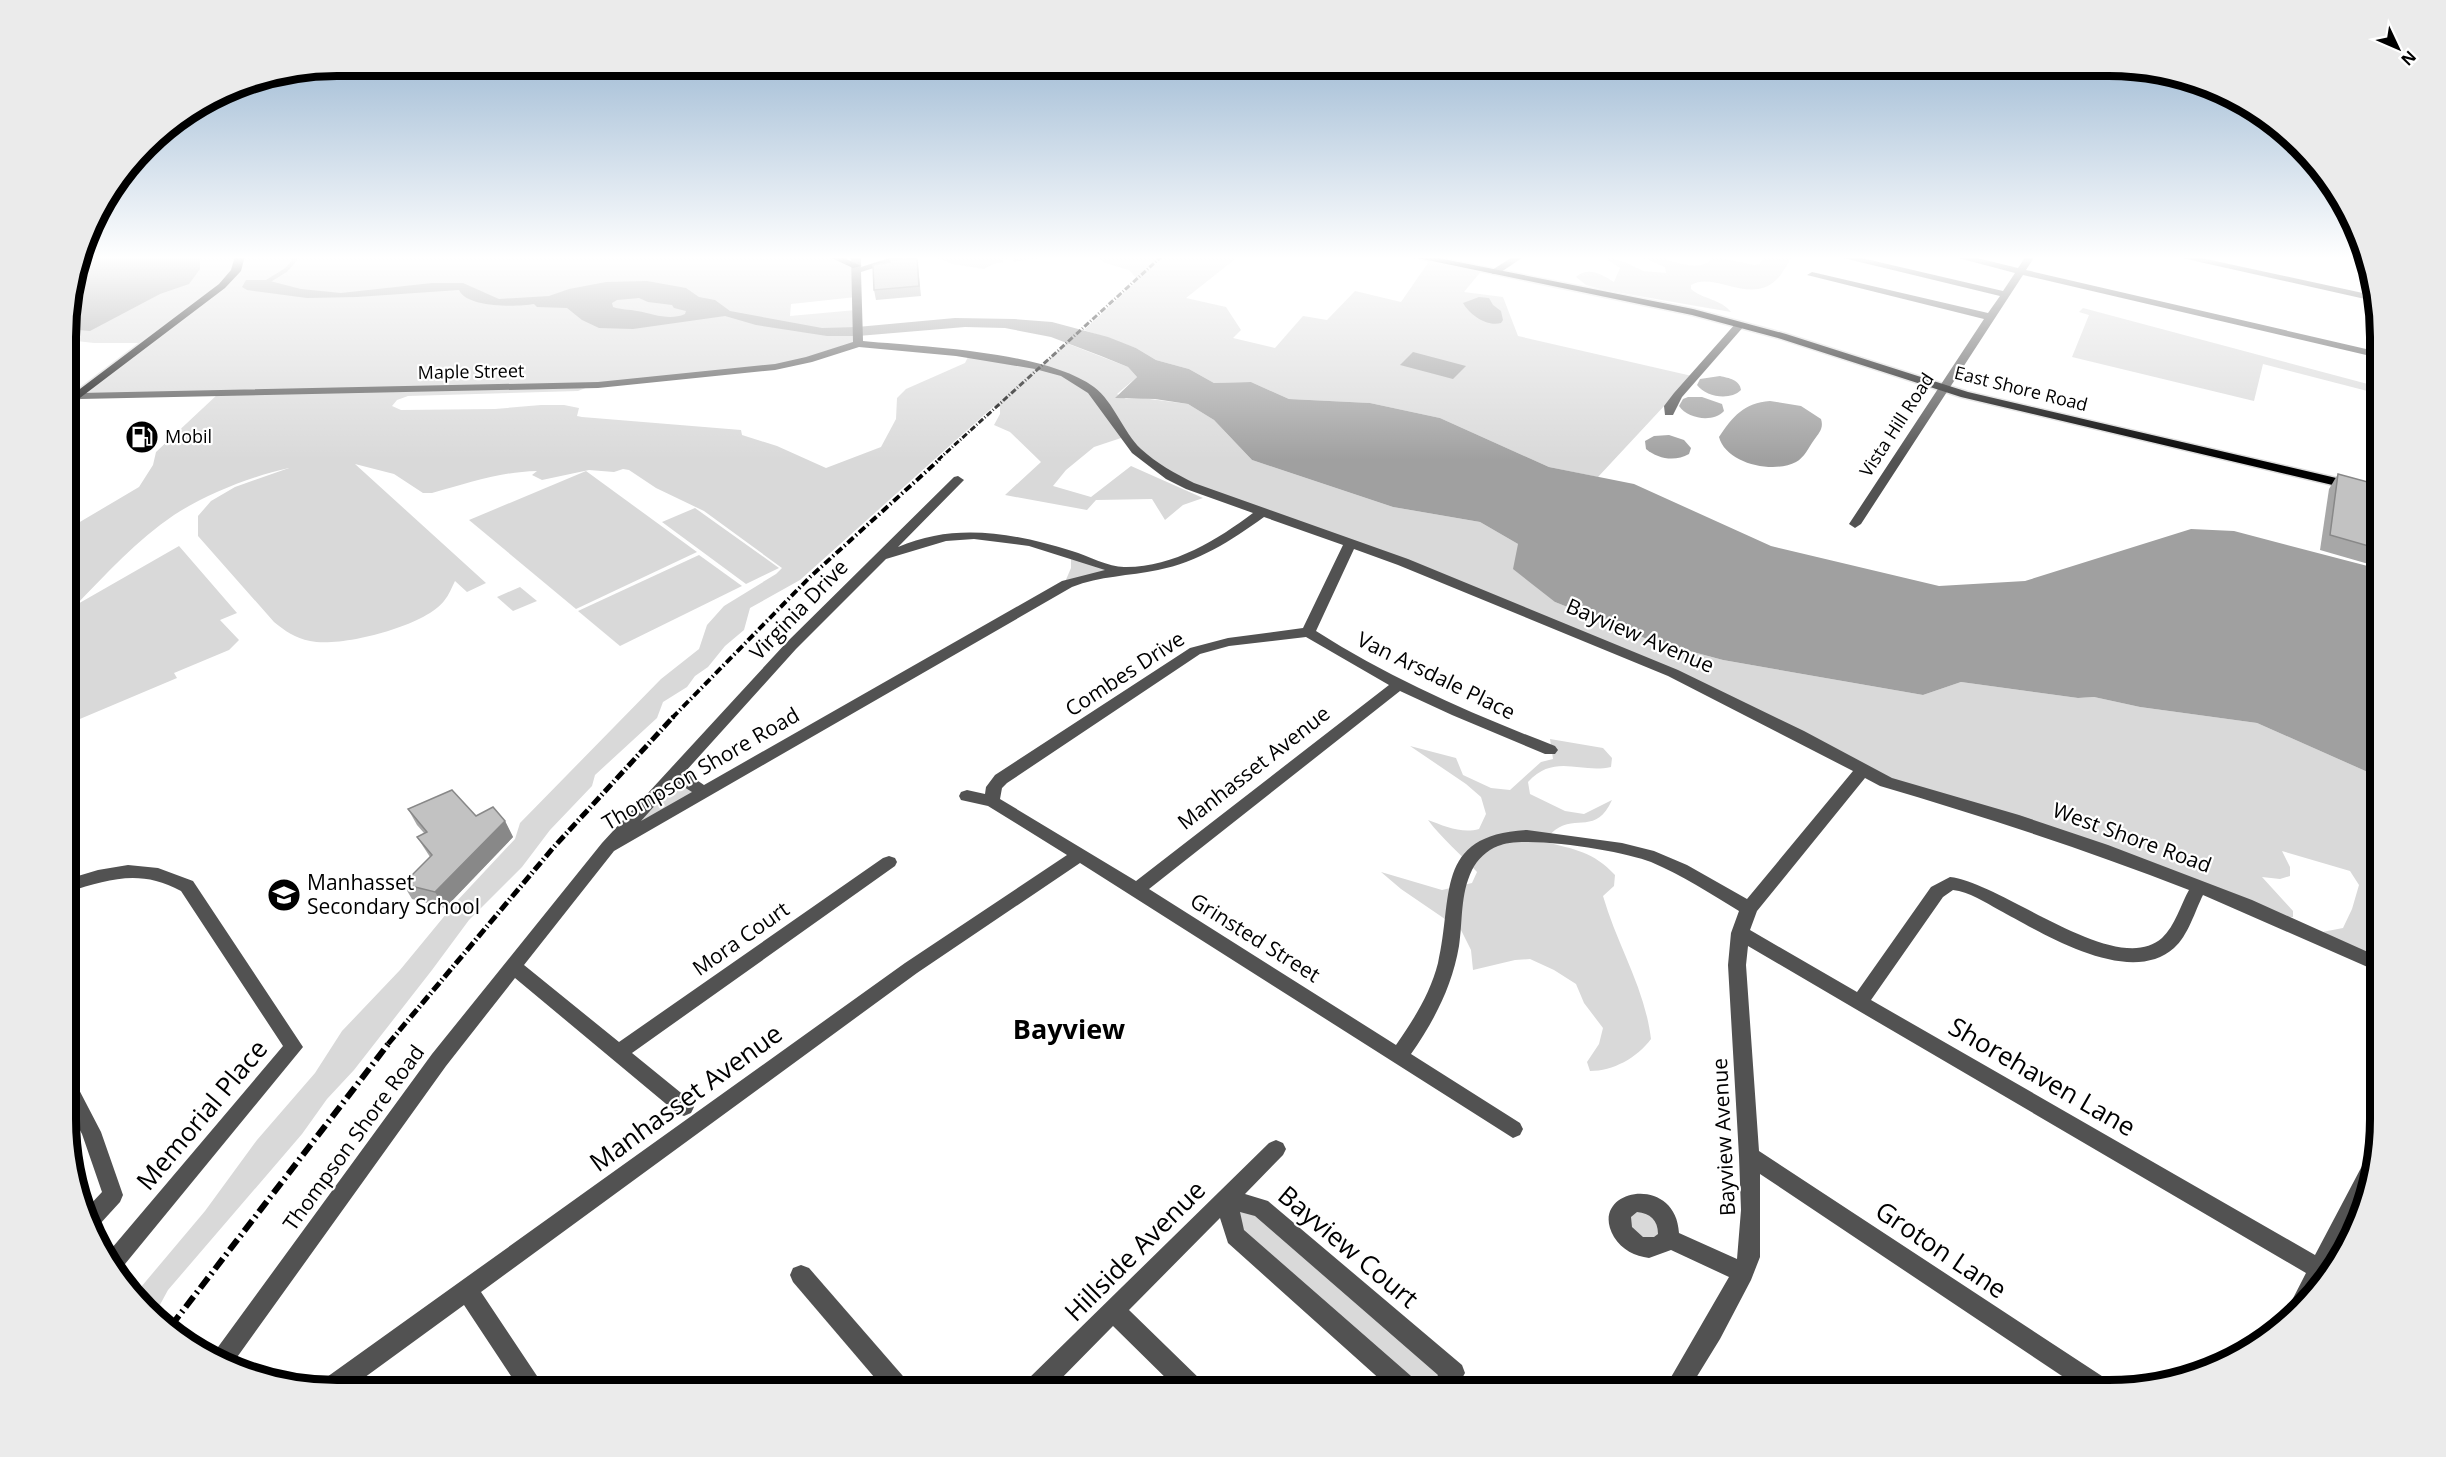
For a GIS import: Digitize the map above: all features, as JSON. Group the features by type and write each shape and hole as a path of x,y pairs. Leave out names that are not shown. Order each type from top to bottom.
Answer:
{"main road":[{"path":"76,399 173,324"},
{"name":"East Shore Road","path":"1736,324 1942,388 2370,490"}],"street":[{"path":"858,324 858,336"},
{"name":"Vista Hill Road","path":"1855,524 1985,324"},
{"path":"2245,324 2370,353"},
{"path":"1669,412 1670,406 1678,395 1740,325"},
{"name":"Maple Street","path":"80,396 525,388 621,384 775,367 808,360 858,336"},
{"name":"Bayview Avenue","path":"858,336 1036,366 1065,374 1092,391 1124,437 1150,462 1190,486 1450,580 1673,673 1799,735 1863,770 1749,908 1740,933 1737,964 1749,1156 1751,1240 1749,1257 1712,1331 1681,1380"},
{"name":"Virginia Drive","path":"608,847 791,646 958,480"},
{"name":"Thompson Shore Road","path":"225,1355 438,1060 608,847 1058,588 1086,577 1155,566 1192,556 1223,540 1261,513"},
{"path":"862,574 877,562 908,545 951,536 1005,536 1119,570"},
{"path":"1308,632 1350,544"},
{"path":"1058,588 1069,576 1071,568 1071,559 1064,552"},
{"name":"Van Arsdale Place","path":"1308,632 1335,651 1481,724 1550,750"},
{"name":"Combes Drive","path":"992,801 994,787 1001,779 1195,651 1228,642 1308,632"},
{"name":"Manhasset Avenue","path":"1137,890 1400,684"},
{"name":"West Shore Road","path":"1863,770 1886,782 2013,819 2102,849 2246,905 2370,961"},
{"path":"674,773 705,793"},
{"name":"Grinsted Street","path":"967,796 992,801 1400,1055 1513,1130"},
{"path":"1400,1055 1429,1012 1442,987 1450,946 1456,886 1464,869 1478,850 1491,841 1504,836 1526,834 1635,851 1670,864 1749,908"},
{"name":"Manhasset Avenue","path":"342,1380 911,968 1079,855"},
{"name":"Mora Court","path":"618,1053 889,862"},
{"name":"Memorial Place","path":"76,883 100,874 130,871 170,876 187,886 294,1047 117,1259"},
{"path":"1859,1003 1937,892 1950,883 1972,889 2102,951 2134,956 2153,954 2169,943 2199,886"},
{"name":"Shorehaven Lane","path":"1740,933 2318,1268"},
{"path":"514,967 684,1107"},
{"name":"Memorial Place","path":"76,1103 91,1132 113,1195 94,1215"},
{"name":"Hillside Avenue","path":"1043,1380 1276,1149"},
{"name":"Groton Lane","path":"1749,1156 2088,1380"},
{"path":"2309,1287 2361,1186"},
{"path":"1226,1198 1235,1236 1399,1380"},
{"name":"Bayview Court","path":"1226,1198 1261,1208 1454,1373 1449,1380"},
{"path":"1668,1238 1743,1273"},
{"path":"801,1275 892,1380"},
{"path":"466,1290 527,1380"},
{"path":"1113,1310 1185,1380"}],"shaded area":[{"path":"77,324 857,324 858,344 784,366 588,387 578,391 408,396 397,400 392,406 401,410 495,409 564,405 579,408 577,416 582,417 741,430 742,435 777,446 826,468 881,447 896,419 897,398 906,389 965,363 969,355 1040,367 1066,343 1128,367 1137,377 1117,394 1126,399 1142,398 1188,404 1214,420 1252,460 1393,507 1480,522 1518,544 1555,602 1652,641 1723,660 1923,695 1961,682 2078,698 2094,697 2140,707 2257,723 2370,773 2370,960 2317,933 2343,928 2352,909 2359,885 2350,871 2282,851 2290,867 2290,876 2280,879 2262,877 2293,911 2293,917 2285,917 1897,785 1708,689 1514,608 1170,476 1124,437 1094,447 1066,470 1053,486 1091,497 1131,466 1203,498 1183,505 1165,520 1152,499 1096,500 1087,510 1005,495 1041,462 1010,432 994,425 1000,414 1000,407 994,406 800,580 750,608 744,630 725,646 708,667 695,676 687,687 663,702 657,718 595,775 592,786 550,830 522,867 469,920 354,1070 327,1099 302,1134 168,1290 158,1309 139,1289 205,1211 257,1140 315,1073 342,1031 400,970 456,902 515,839 520,823 661,679 699,649 707,625 724,606 782,568 704,511 656,488 629,470 614,472 589,470 542,480 532,475 537,471 509,473 432,493 423,493 394,474 355,464 486,583 467,592 455,581 446,599 434,610 419,619 382,633 324,642 310,641 290,634 274,622 198,536 198,516 211,501 235,487 289,468 230,487 174,515 135,546 76,605 76,524 139,487 153,465 156,452 218,394 80,395 148,343 76,341"},
{"path":"77,324 103,324 90,331 76,330"},
{"path":"590,324 668,324 633,329 599,328"},
{"path":"753,324 800,324 822,328 890,324 1059,324 1108,337 1136,348 1156,360 1189,369 1214,383 1251,382 1289,399 1370,403 1440,418 1549,467 1634,484 1771,546 1939,586 2025,581 2191,529 2234,531 2370,567 2370,773 2257,723 2140,707 2094,697 2078,698 1961,682 1923,695 1723,660 1652,641 1555,602 1513,569 1518,544 1480,522 1393,507 1252,460 1214,420 1188,404 1155,399 1115,398 1137,377 1128,367 1051,337 1005,328 965,327 858,336 827,336"},
{"path":"1090,324 1237,324 1241,330 1233,338 1275,348 1296,324 1513,324 1518,336 1692,376 1598,477 1549,467 1440,418 1370,403 1289,399 1251,382 1214,383 1189,369 1156,360 1136,348 1084,330"},
{"path":"2085,324 2143,324 2370,385 2370,392 2263,364 2254,401 2072,357"},
{"path":"1413,352 1466,366 1453,379 1400,365"},
{"path":"1720,376 1736,382 1741,390 1731,396 1718,396 1706,392 1697,385 1700,379"},
{"path":"1702,397 1722,404 1724,411 1707,418 1688,414 1679,406 1683,399"},
{"path":"1770,401 1801,406 1821,419 1820,430 1806,452 1796,462 1776,467 1752,464 1731,454 1723,446 1719,437 1740,412 1761,402"},
{"path":"1669,435 1684,440 1691,448 1689,454 1678,458 1667,458 1646,449 1645,441 1654,436"},
{"path":"586,471 697,552 576,609 469,520"},
{"path":"695,508 779,568 746,584 662,522"},
{"path":"179,546 237,613 220,620 239,640 229,650 174,673 177,678 76,721 76,605"},
{"path":"699,555 742,586 620,646 578,611"},
{"path":"1071,559 1119,570 1065,582 1071,568"},
{"path":"520,587 537,601 513,611 497,597"},
{"path":"1550,739 1603,748 1612,758 1611,767 1558,766 1538,773 1528,782 1530,794 1565,811 1584,814 1612,800 1606,811 1593,821 1563,826 1554,831 1545,842 1591,856 1615,875 1614,886 1603,896 1637,984 1651,1039 1632,1057 1607,1069 1590,1071 1587,1062 1599,1044 1603,1028 1584,1003 1576,984 1530,959 1515,960 1473,970 1471,950 1461,930 1401,889 1381,872 1442,890 1472,883 1477,872 1428,820 1460,830 1479,829 1486,814 1481,797 1466,784 1410,746 1456,758 1463,775 1491,788 1510,790 1541,762 1553,759"},
{"path":"674,773 705,793 608,847"},
{"path":"1226,1198 1261,1208 1454,1373 1449,1380 1399,1380 1235,1236"},
{"path":"1629,1204 1668,1224 1650,1249 1619,1220"}],"building":[{"path":"2338,474 2370,483 2370,546 2330,535"},
{"path":"452,790 476,816 493,807 505,821 435,892 403,884 432,855 417,837 427,832 408,809"}],"railway":[{"path":"938,460 1087,324"},
{"path":"672,718 810,577 940,459"},
{"path":"388,1044 553,848 674,716"},
{"path":"174,1323 389,1043"}],"place":[{"name":"Mobil","path":"142,437"},
{"name":"Manhasset Secondary School","path":"284,895"}],"district":[{"name":"Bayview","path":"1069,1030"}]}
